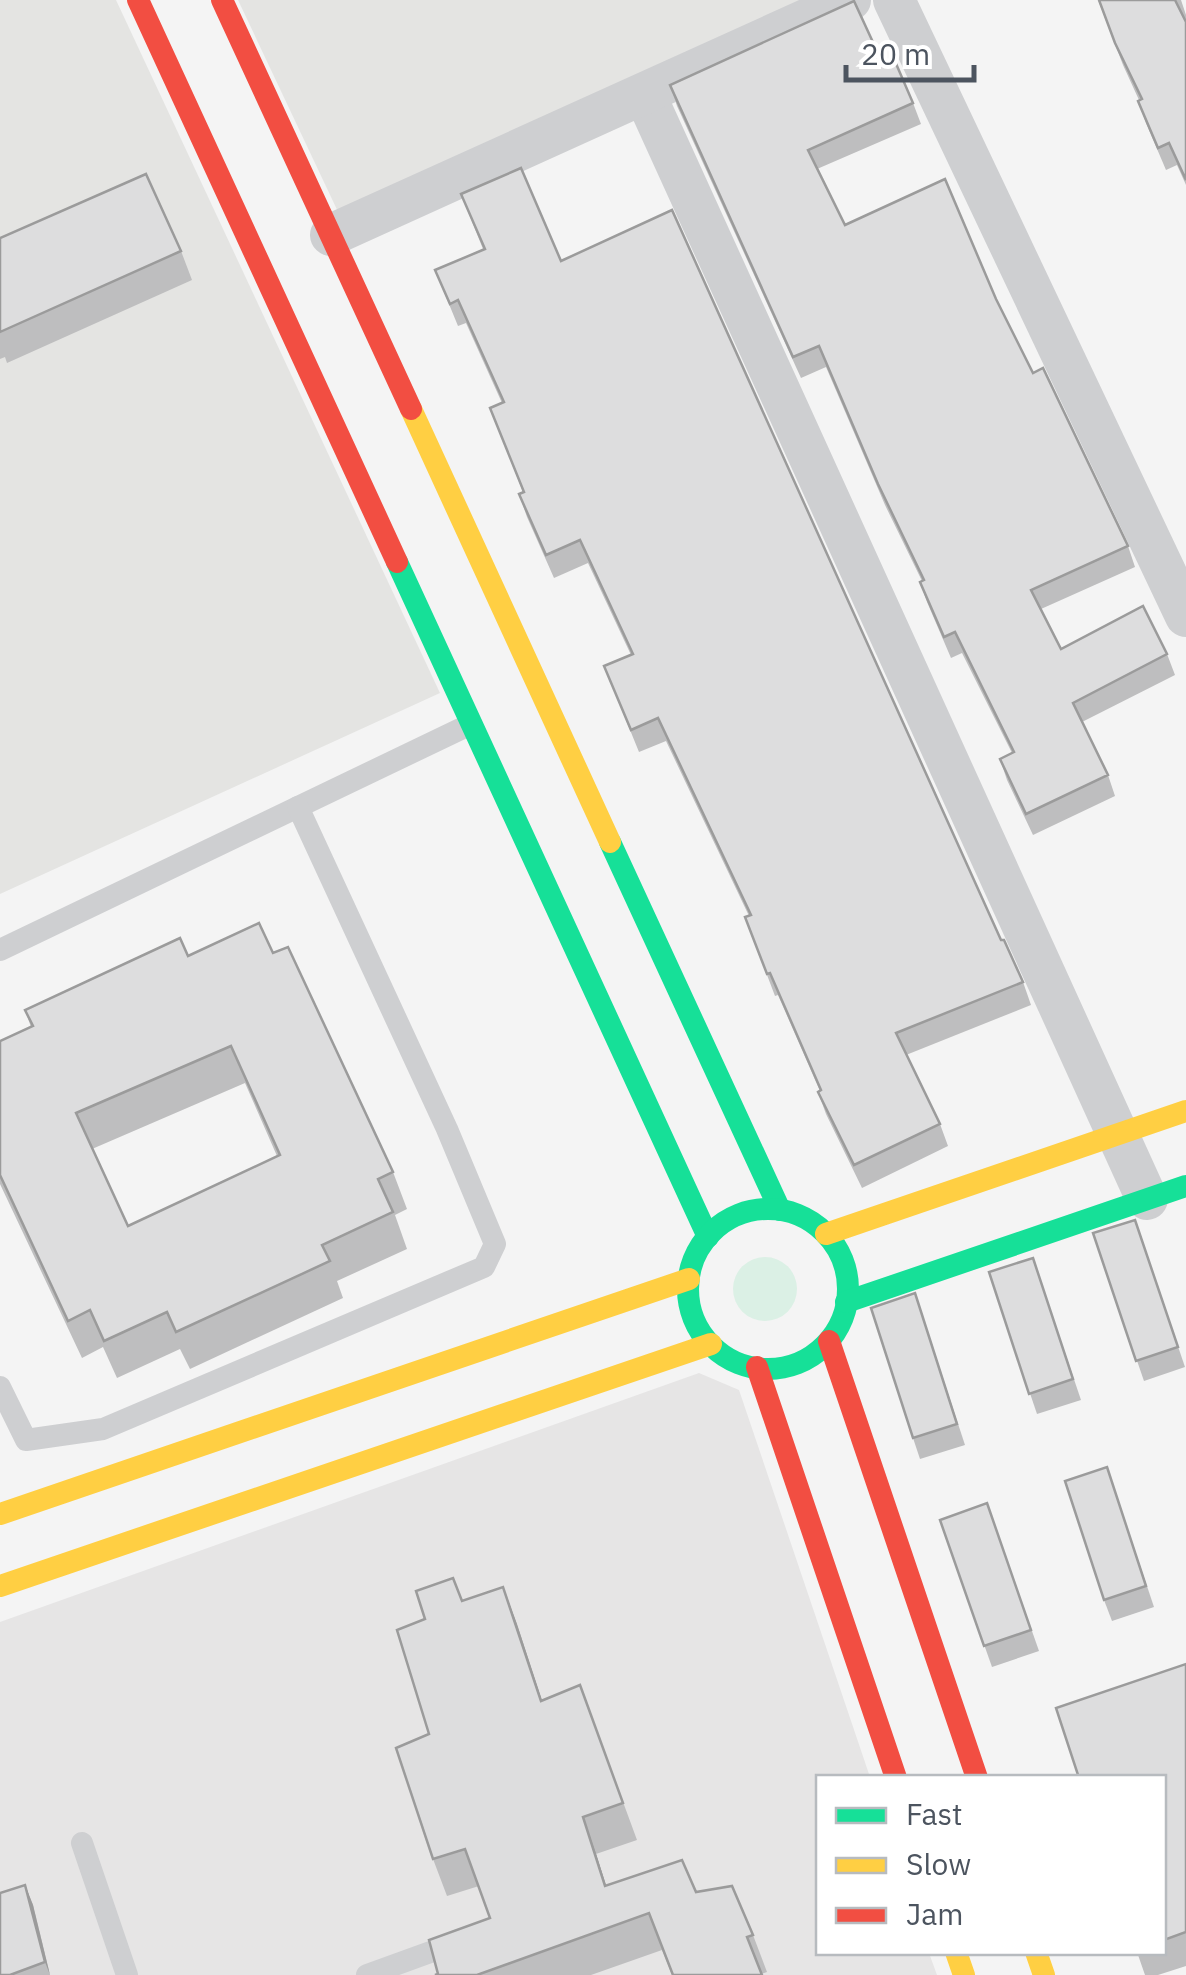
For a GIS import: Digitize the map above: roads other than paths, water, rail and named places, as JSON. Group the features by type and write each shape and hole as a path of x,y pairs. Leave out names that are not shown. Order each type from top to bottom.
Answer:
{"street":[{"path":"138,0 366,472 472,724 647,1082 708,1237"},
{"path":"222,0 331,235 419,449 699,1057 780,1210"},
{"path":"331,235 850,0"},
{"path":"894,0 1186,616"},
{"path":"645,95 1118,1134 1167,1193 846,1302"},
{"path":"826,1234 1186,1111"},
{"path":"780,1210 794,1212 826,1234 847,1273 842,1320 829,1341 805,1361 778,1369 724,1356 703,1337 691,1312 688,1279 694,1256 714,1228 738,1213 780,1210"},
{"path":"0,1514 688,1279"},
{"path":"829,1341 976,1775"},
{"path":"0,1586 711,1344"},
{"path":"757,1367 895,1775"}],"lane":[{"path":"0,950 472,724"},
{"path":"0,1387 26,1440 102,1429 484,1267 494,1244 447,1129 298,807"},
{"path":"82,1843 127,1975"},
{"path":"366,1975 466,1940"}]}
